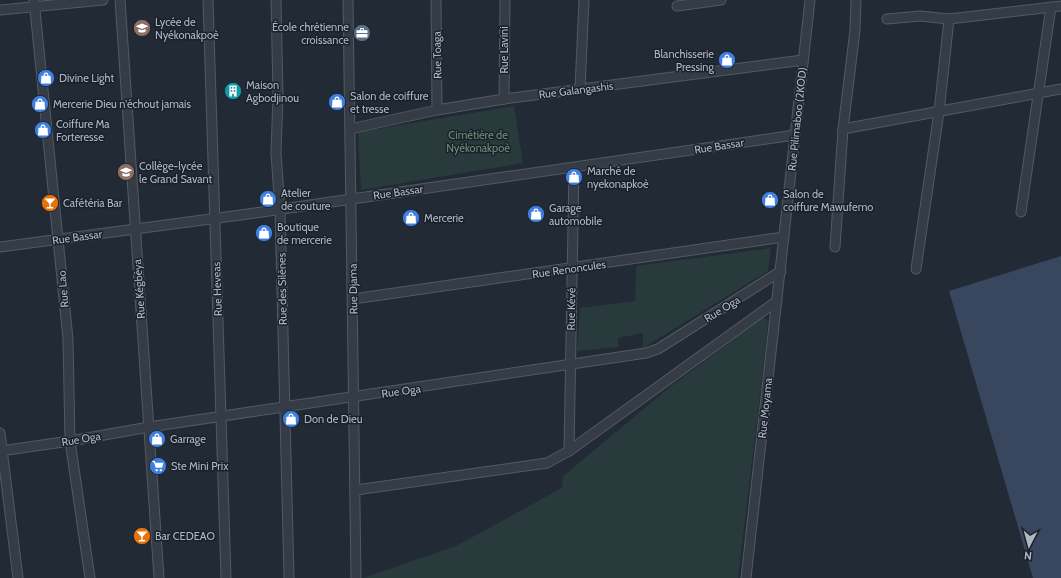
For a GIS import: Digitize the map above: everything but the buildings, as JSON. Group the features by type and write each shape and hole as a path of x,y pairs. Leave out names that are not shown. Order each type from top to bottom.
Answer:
{"street":[{"path":"0,10 35,3 103,0"},
{"name":"Rue Kégbéya","path":"120,0 159,578"},
{"name":"Rue Heveas","path":"208,0 226,578"},
{"name":"Rue des Silènes","path":"276,0 278,96 276,153 280,210 289,578"},
{"name":"Rue Djama","path":"348,0 356,490 356,578"},
{"name":"Rue Toaga","path":"436,0 437,110"},
{"name":"Rue Lavini","path":"504,0 504,99"},
{"path":"580,89 584,0"},
{"path":"677,6 721,0"},
{"name":"Rue Pilimaboo (2KOD)","path":"784,237 810,0"},
{"path":"835,247 843,129 855,30 856,0"},
{"name":"Rue Lao","path":"35,3 68,339 70,441 90,578"},
{"path":"887,19 920,16 949,18 1061,6"},
{"path":"1021,212 1050,7"},
{"path":"916,269 939,112 949,18"},
{"name":"Rue Galangashis","path":"350,129 437,110 504,99 803,60"},
{"path":"843,129 1061,89"},
{"name":"Rue Bassar","path":"0,247 280,210 351,198 574,168 795,135"},
{"name":"Rue Kévé","path":"569,451 574,168"},
{"name":"Rue Renoncules","path":"353,299 784,237"},
{"name":"Rue Moyama","path":"746,578 784,237"},
{"name":"Rue Oga","path":"0,451 70,441 149,426 221,417 285,406 354,398 646,354 658,350 781,271"},
{"path":"356,490 542,464 569,451 777,301"},
{"path":"0,433 0,451 18,578"}],"green space":[{"name":"Cimétière de Nyékonakpoè","path":"514,106 523,163 361,190 358,132"},
{"path":"771,248 768,271 643,348 643,333 618,338 618,347 577,351 580,308 635,301 636,266"},
{"path":"764,317 768,321 766,345 738,578 363,578 456,546 562,488 563,476 670,387"}],"water":[{"path":"1061,256 1061,578 1033,578 949,291"}],"place":[{"name":"Lycée de Nyékonakpoè","path":"142,28"},
{"name":"École chrétienne croissance","path":"362,33"},
{"name":"Blanchisserie Pressing","path":"727,60"},
{"name":"Divine Light","path":"46,78"},
{"name":"Maison Agbodjinou","path":"233,91"},
{"name":"Salon de coiffure et tresse","path":"337,102"},
{"name":"Mercerie Dieu n'échout jamais","path":"40,104"},
{"name":"Coiffure Ma Forteresse","path":"43,130"},
{"name":"Collège-lycée le Grand Savant","path":"126,172"},
{"name":"Marché de nyekonapkoè","path":"574,177"},
{"name":"Atelier de couture","path":"268,199"},
{"name":"Salon de coiffure Mawufemo","path":"770,200"},
{"name":"Cafétéria Bar","path":"50,203"},
{"name":"Garage automobile","path":"536,214"},
{"name":"Mercerie","path":"411,218"},
{"name":"Boutique de mercerie","path":"264,233"},
{"name":"Don de Dieu","path":"291,419"},
{"name":"Garrage","path":"157,439"},
{"name":"Ste Mini Prix","path":"158,466"},
{"name":"Bar CEDEAO","path":"142,536"}]}
